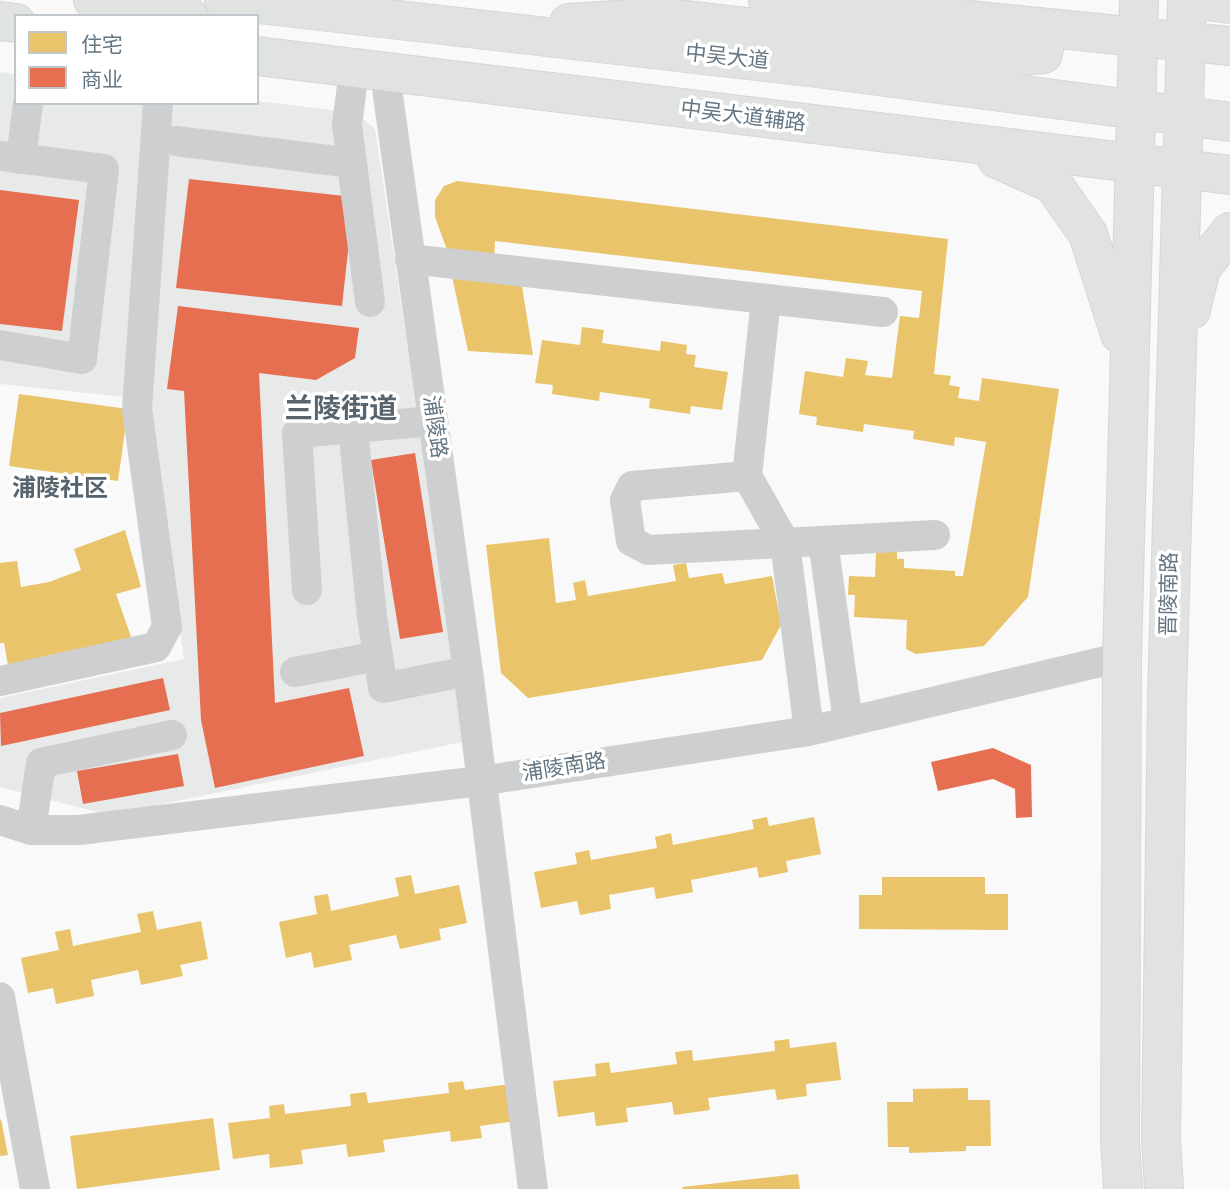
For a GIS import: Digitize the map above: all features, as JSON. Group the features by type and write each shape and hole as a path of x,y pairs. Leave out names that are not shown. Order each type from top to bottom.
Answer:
{"main road":[{"path":"93,0 176,14"},
{"name":"中吴大道","path":"224,0 817,68 1230,122"},
{"path":"768,0 1023,28 1230,46"},
{"path":"1123,1189 1120,1140 1122,657 1139,0"},
{"name":"晋陵南路","path":"1164,1189 1161,1139 1175,374 1187,0"},
{"path":"1200,0 1230,4"},
{"path":"469,29 660,17 1004,57 1042,54 1045,41 1023,28"},
{"name":"中吴大道辅路","path":"265,55 369,72 1230,175"},
{"path":"497,87 635,65 773,82 817,68"},
{"path":"963,145 1053,184 1088,234 1130,365"},
{"path":"1175,374 1201,268 1230,232"}],"street":[{"path":"369,72 347,125 370,302"},
{"name":"浦陵路","path":"369,72 410,259 468,671 533,1189"},
{"path":"0,345 82,359 104,169 11,158 27,105"},
{"path":"0,681 156,647 167,626 137,409 158,105"},
{"path":"176,141 352,163"},
{"path":"410,259 883,312"},
{"path":"766,299 747,476 785,543 809,731"},
{"path":"307,590 298,433 433,421"},
{"path":"354,428 383,688 468,671"},
{"path":"747,476 632,486 625,500 631,541 648,550 935,535"},
{"path":"823,541 848,722"},
{"path":"295,672 378,656"},
{"name":"浦陵南路","path":"0,820 31,830 79,830 480,781 809,731 1122,657"},
{"path":"31,830 41,763 172,735"},
{"path":"0,997 35,1189"}],"shaded area":[{"path":"0,72 14,74 14,105 259,105 259,101 356,113 375,129 467,741 109,815 0,787 0,698 184,659 145,399 0,384"}],"building: 住宅":[{"path":"457,181 948,239 934,374 951,376 949,385 960,387 958,398 979,401 982,378 1059,389 1028,597 984,646 916,654 906,649 907,620 854,617 855,595 848,595 849,576 875,577 876,551 897,552 897,559 904,559 904,568 955,571 955,576 963,576 986,442 955,437 954,446 913,439 914,431 864,424 863,432 816,425 817,417 799,414 805,371 843,377 846,358 868,361 865,375 892,378 900,316 919,318 922,291 495,241 494,260 450,258 435,217 435,200 444,186"},
{"path":"452,276 521,280 533,355 468,351"},
{"path":"582,327 604,330 602,343 660,351 661,341 687,345 686,354 696,355 694,367 728,372 722,410 691,406 690,414 649,408 650,399 600,392 599,401 552,394 553,385 535,383 542,340 580,345"},
{"path":"19,394 128,409 118,481 9,466"},
{"path":"125,530 141,587 116,594 131,637 73,661 9,671 4,643 0,643 0,563 17,561 21,587 49,582 81,570 74,549"},
{"path":"549,538 556,603 576,600 573,583 585,580 588,596 676,581 673,565 686,563 689,578 722,573 725,584 772,576 781,625 762,660 528,698 501,673 486,545"},
{"path":"767,817 769,826 814,817 821,854 786,861 788,872 759,878 757,867 691,880 693,892 656,899 654,887 609,895 611,909 580,915 577,901 541,908 534,872 577,864 575,853 589,850 591,860 657,848 655,837 671,833 673,845 754,829 752,820"},
{"path":"411,875 415,894 459,885 467,923 439,929 441,940 400,949 396,935 349,945 352,960 314,968 311,952 286,958 279,922 317,914 314,896 328,894 331,911 399,896 395,878"},
{"path":"882,877 985,877 985,894 1008,894 1008,930 859,929 859,895 882,895"},
{"path":"153,911 157,930 201,921 208,959 180,965 183,976 141,985 138,970 91,980 94,996 56,1004 53,988 28,993 21,958 59,950 55,932 70,929 73,946 141,932 137,914"},
{"path":"789,1039 790,1048 836,1042 841,1080 806,1084 807,1096 777,1100 775,1089 708,1098 710,1110 674,1115 672,1102 626,1108 628,1122 596,1126 594,1112 558,1117 553,1081 596,1076 595,1064 609,1062 611,1073 677,1064 675,1052 692,1050 693,1061 775,1051 774,1041"},
{"path":"463,1081 465,1090 510,1084 515,1121 480,1126 482,1138 451,1142 450,1131 383,1140 385,1152 348,1157 346,1144 301,1150 303,1164 270,1168 269,1154 233,1159 228,1123 270,1118 269,1106 284,1104 285,1114 351,1106 350,1094 366,1092 368,1103 449,1093 448,1083"},
{"path":"968,1088 968,1100 990,1100 991,1146 966,1146 966,1151 909,1153 909,1147 888,1147 887,1102 913,1102 913,1089"},
{"path":"213,1118 220,1170 77,1189 70,1136"},
{"path":"0,1120 8,1155 0,1156"},
{"path":"798,1174 800,1189 682,1187"}],"building: 商业":[{"path":"189,179 354,197 342,306 176,288"},
{"path":"0,190 79,200 62,331 0,324"},
{"path":"178,306 359,328 355,358 316,380 259,373 275,703 349,688 364,756 215,788 201,720 184,391 167,389"},
{"path":"415,453 443,632 400,639 371,460"},
{"path":"163,678 170,710 1,746 0,713"},
{"path":"993,748 1031,765 1032,817 1016,818 1015,789 993,779 938,791 931,762"},
{"path":"178,754 184,786 83,804 77,771"}],"district":[{"name":"兰陵街道","path":"341,410"},
{"name":"浦陵社区","path":"60,489"}]}
